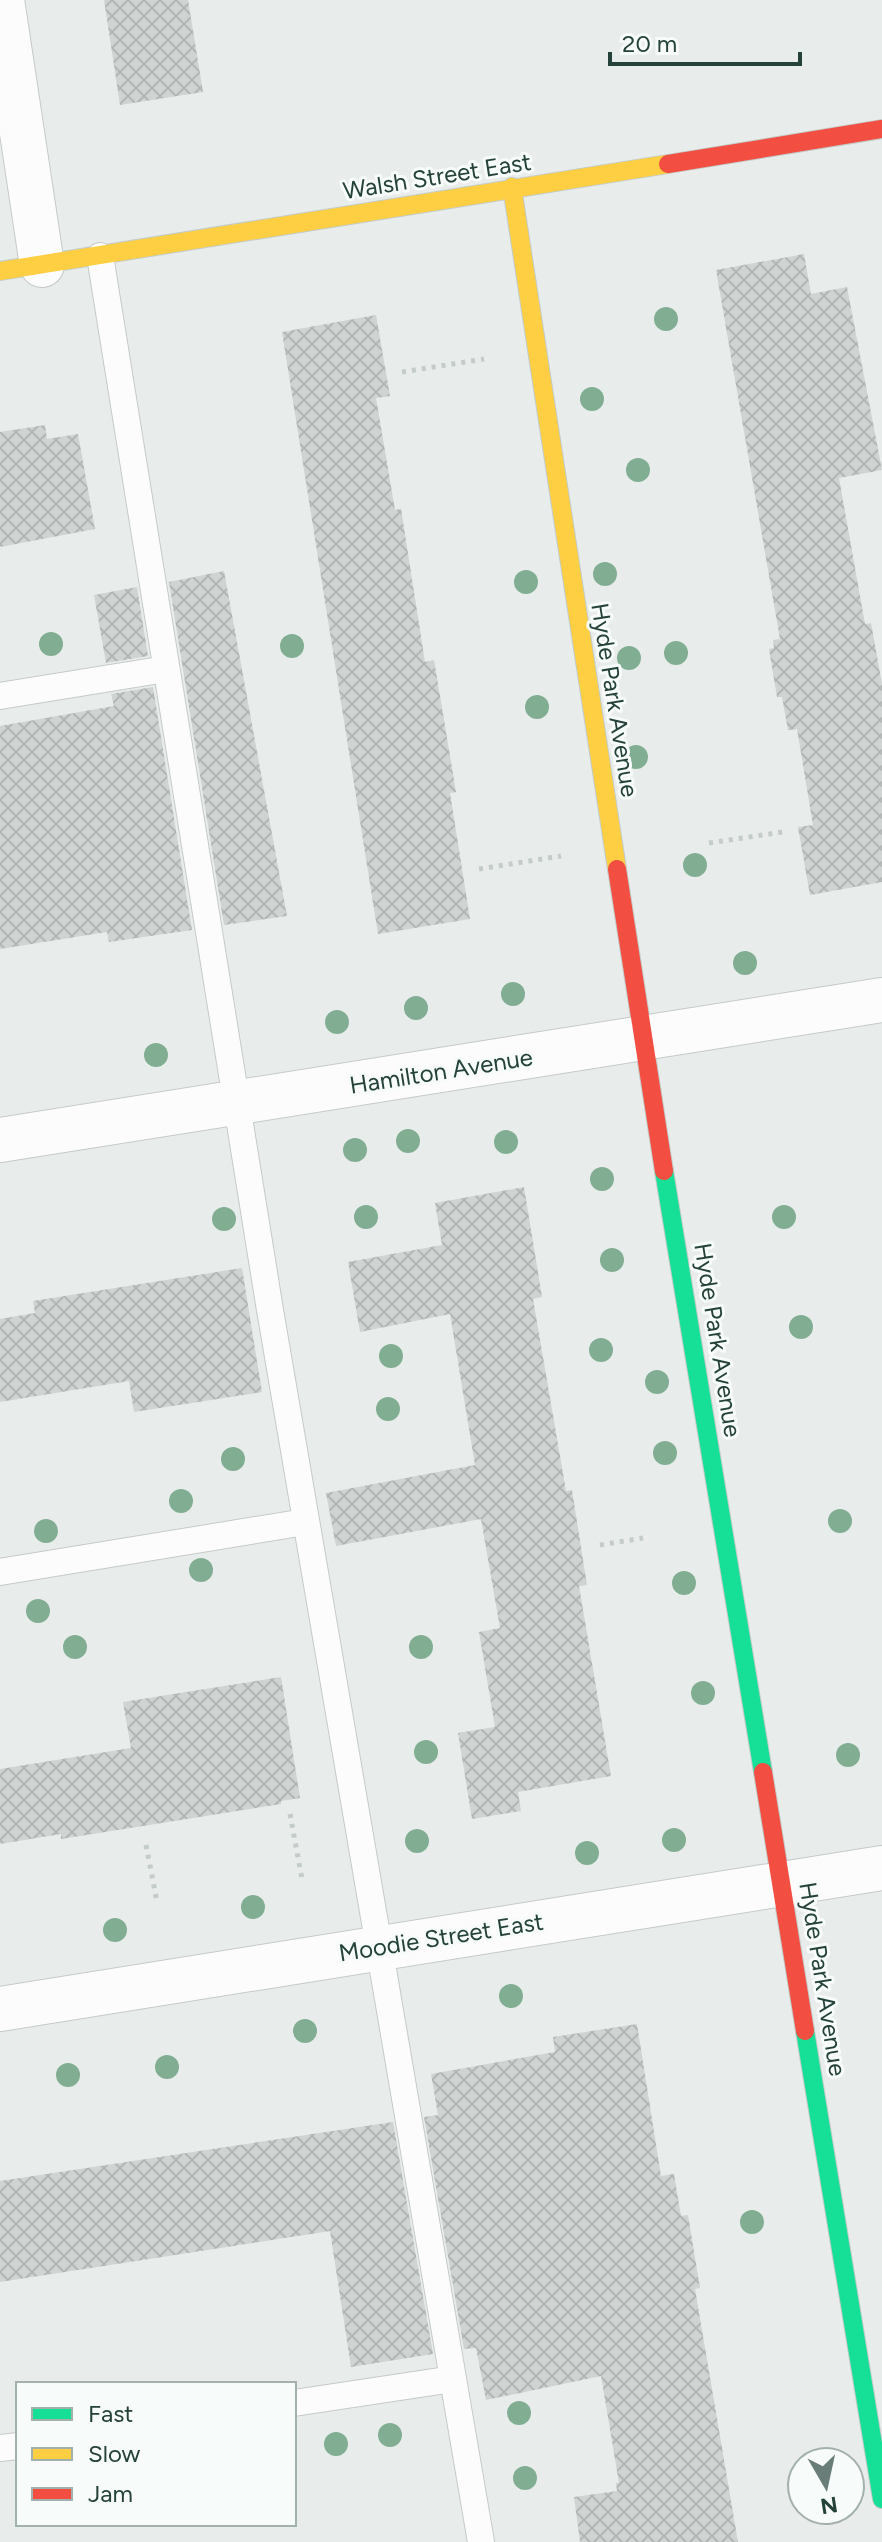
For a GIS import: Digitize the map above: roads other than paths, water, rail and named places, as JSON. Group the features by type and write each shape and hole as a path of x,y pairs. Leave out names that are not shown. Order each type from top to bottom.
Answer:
{"street":[{"path":"2,0 21,268"},
{"name":"Walsh Street East","path":"21,268 882,129"},
{"name":"Hyde Park Avenue","path":"512,187 643,1040 882,2499"},
{"name":"Hamilton Avenue","path":"0,1140 882,1000"},
{"name":"Moodie Street East","path":"0,2009 882,1868"}],"lane":[{"path":"100,256 235,1103 376,1948 481,2542"},
{"path":"0,696 166,669"},
{"path":"0,1572 305,1522"},
{"path":"296,2403 453,2379"}]}
